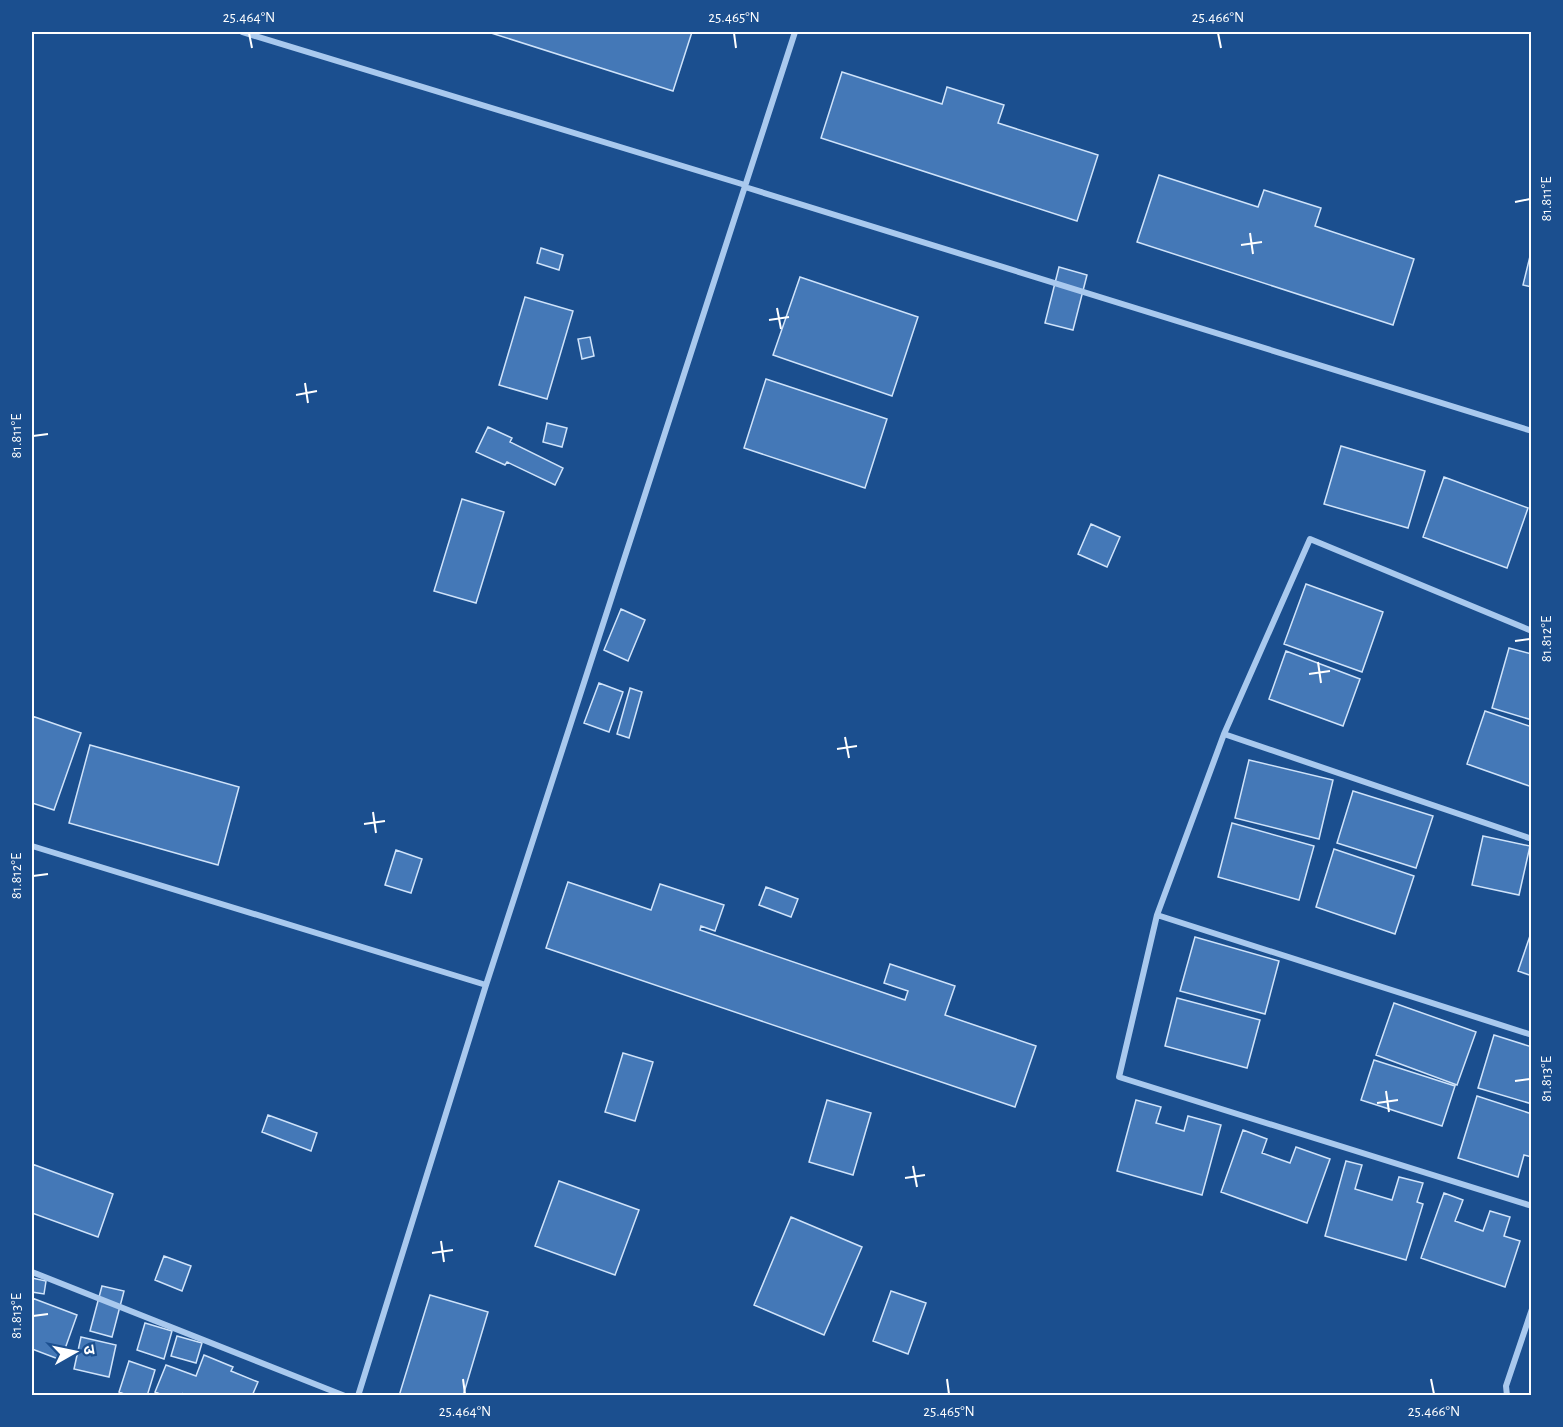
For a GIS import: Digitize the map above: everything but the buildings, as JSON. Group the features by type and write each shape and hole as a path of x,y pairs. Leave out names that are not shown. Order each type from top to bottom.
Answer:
{"street":[{"path":"242,32 745,185 745,187 1532,431"},
{"path":"358,1395 486,985 795,32"},
{"path":"1532,631 1310,538 1224,734 1157,915 1119,1077 1532,1206"},
{"path":"1224,734 1532,839"},
{"path":"32,846 486,985"},
{"path":"1157,915 1532,1035"},
{"path":"32,1272 345,1395"},
{"path":"1507,1395 1506,1386 1532,1309"}]}
